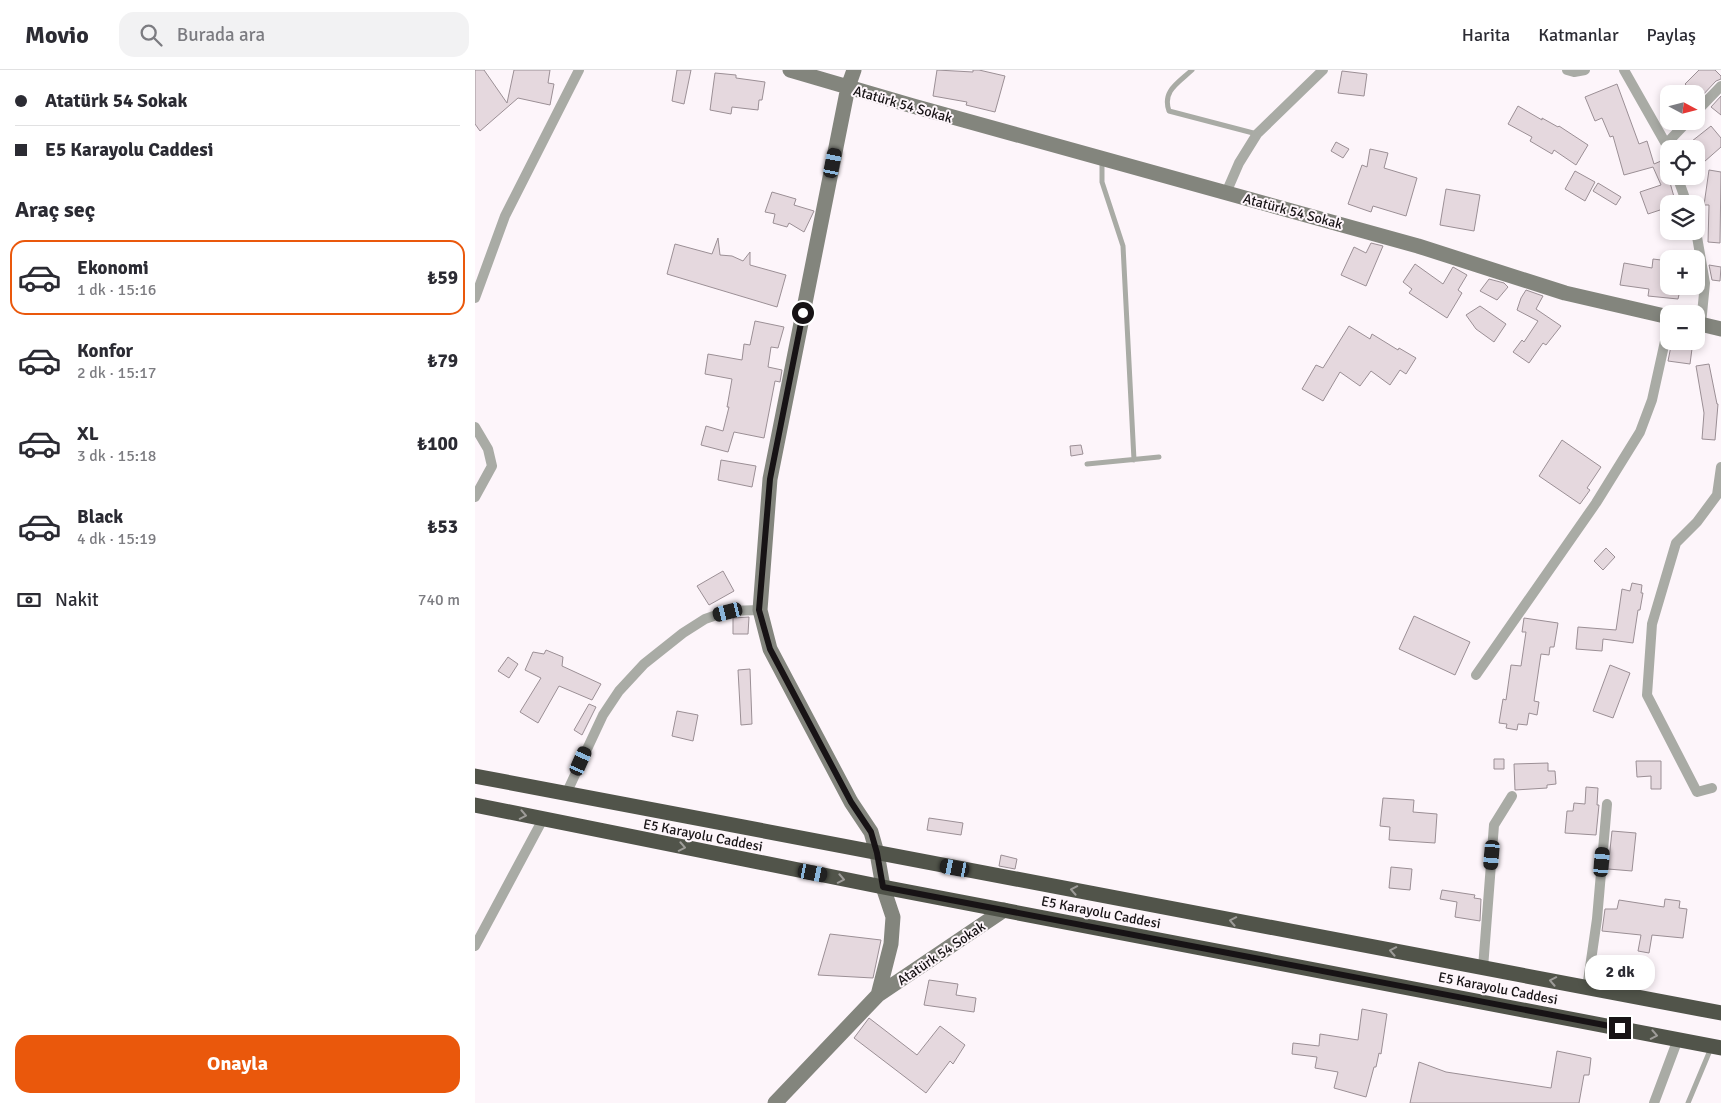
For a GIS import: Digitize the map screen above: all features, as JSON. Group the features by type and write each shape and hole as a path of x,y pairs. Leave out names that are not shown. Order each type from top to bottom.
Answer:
{"highway":[{"name":"E5 Karayolu Caddesi","path":"475,776 1721,1013"},
{"name":"E5 Karayolu Caddesi","path":"475,806 883,887 1716,1047"}],"street":[{"path":"475,298 505,216 579,70"},
{"path":"790,70 848,87 854,70"},
{"path":"1226,193 1239,163 1257,134 1323,70"},
{"path":"1567,70 1574,72 1585,70"},
{"path":"1624,70 1662,140"},
{"path":"1705,103 1721,86"},
{"name":"Atatürk 54 Sokak","path":"878,995 891,944 893,917 883,887 871,832 851,802 770,649 759,610 770,479 848,87 1418,246 1565,292 1660,315"},
{"path":"1698,240 1705,283 1702,305"},
{"path":"1705,325 1721,329"},
{"path":"1476,674 1596,503 1640,432 1652,400 1663,350"},
{"path":"475,427 488,449 492,466 475,497"},
{"path":"1712,788 1697,792 1647,695 1652,624 1676,543 1697,522 1717,495 1721,467"},
{"path":"567,794 603,715 619,691 644,664 683,633 705,619 728,612 759,610"},
{"path":"1483,968 1494,825 1512,796"},
{"path":"1587,988 1597,919 1607,804"},
{"path":"475,946 543,819"},
{"name":"Atatürk 54 Sokak","path":"775,1103 878,995 1004,910"},
{"path":"1654,1103 1678,1039"}],"lane":[{"path":"1192,70 1168,92 1166,102 1169,111 1257,134"},
{"path":"1102,159 1102,182 1123,246 1134,460"},
{"path":"1087,464 1159,457"},
{"path":"1688,1103 1716,1047"}],"building":[{"path":"475,70 484,70 507,103 514,70 550,70 548,83 554,84 550,105 518,98 480,131 475,124"},
{"path":"677,70 691,70 684,104 672,101"},
{"path":"937,70 973,72 973,70 979,70 1005,76 995,112 966,105 967,102 933,96"},
{"path":"1699,70 1715,70 1721,76 1721,79 1716,81 1705,93 1705,85 1685,84"},
{"path":"1342,71 1367,74 1364,96 1338,93"},
{"path":"715,73 736,75 736,78 765,82 758,110 732,107 731,114 710,110"},
{"path":"1617,84 1639,144 1647,141 1654,164 1660,161 1660,183 1653,167 1624,175 1613,136 1610,137 1602,118 1595,121 1585,97"},
{"path":"1721,96 1721,115 1711,107"},
{"path":"1518,106 1542,120 1542,118 1559,126 1588,145 1576,165 1554,150 1552,154 1530,141 1532,137 1508,124"},
{"path":"1711,126 1721,138 1721,147 1705,161 1705,140 1693,140"},
{"path":"1336,142 1349,149 1343,158 1331,151"},
{"path":"1370,149 1388,153 1384,168 1417,178 1406,216 1373,206 1371,212 1348,204 1362,165 1367,167"},
{"path":"1709,170 1721,172 1720,243 1708,242 1709,205 1705,205"},
{"path":"1575,171 1595,182 1585,201 1565,189"},
{"path":"1598,183 1621,197 1616,205 1593,191"},
{"path":"1661,185 1671,185 1673,195 1660,195 1660,210 1648,214 1640,192"},
{"path":"1446,189 1480,195 1474,231 1440,225"},
{"path":"772,192 796,199 794,205 814,211 804,232 789,223 787,227 773,223 775,214 765,212"},
{"path":"718,238 720,255 732,256 743,261 750,252 750,265 786,275 777,307 667,274 675,244 712,254"},
{"path":"1371,243 1383,246 1366,286 1341,275 1354,247 1366,253"},
{"path":"1653,259 1660,260 1660,295 1679,295 1678,299 1648,296 1649,289 1620,285 1624,263 1652,268"},
{"path":"1415,264 1443,284 1453,267 1467,275 1458,290 1462,293 1447,318 1409,293 1412,289 1403,282"},
{"path":"1709,265 1721,267 1720,281 1712,280"},
{"path":"1489,279 1504,283 1508,287 1497,300 1480,291"},
{"path":"1526,290 1543,296 1536,309 1561,326 1546,345 1543,343 1529,363 1513,352 1522,340 1524,342 1538,321 1517,310"},
{"path":"1480,306 1506,324 1494,342 1476,329 1466,315"},
{"path":"755,321 784,327 778,348 771,347 768,367 782,370 780,382 775,381 764,438 734,432 728,452 701,445 706,426 723,431 729,407 727,407 732,379 705,374 708,354 742,360 744,344 750,345"},
{"path":"1349,326 1370,339 1372,334 1398,350 1399,348 1416,358 1406,374 1400,370 1390,385 1371,371 1360,386 1340,372 1323,401 1302,389 1316,365 1323,368"},
{"path":"1670,350 1692,350 1690,364 1668,361"},
{"path":"1709,364 1718,404 1715,440 1702,439 1704,413 1696,366"},
{"path":"1562,440 1601,467 1587,488 1590,490 1580,504 1539,476"},
{"path":"1081,445 1083,454 1071,456 1070,446"},
{"path":"721,460 756,466 752,487 718,480"},
{"path":"1606,548 1615,557 1603,570 1594,561"},
{"path":"723,571 734,591 709,605 697,586"},
{"path":"1632,583 1642,585 1641,593 1643,593 1640,610 1638,610 1633,643 1603,639 1602,651 1576,649 1578,627 1616,630 1622,589 1630,591"},
{"path":"1414,616 1470,642 1455,675 1399,649"},
{"path":"749,617 748,634 733,634 733,618"},
{"path":"1524,618 1558,623 1554,647 1550,647 1549,655 1541,654 1534,701 1539,702 1537,715 1529,713 1527,725 1518,724 1517,730 1506,728 1507,724 1499,723 1503,699 1506,700 1511,665 1521,666 1526,632 1522,632"},
{"path":"546,650 563,657 562,666 601,684 592,700 559,686 538,723 520,712 541,678 525,670 533,652 544,654"},
{"path":"508,657 518,664 509,678 498,671"},
{"path":"1610,665 1630,673 1613,718 1593,711"},
{"path":"750,669 752,724 741,725 738,670"},
{"path":"589,704 596,707 582,735 574,730"},
{"path":"677,711 698,715 693,741 672,736"},
{"path":"1494,759 1504,759 1504,769 1494,769"},
{"path":"1636,761 1661,761 1661,789 1651,789 1651,776 1637,777"},
{"path":"1548,763 1548,771 1555,771 1556,784 1547,785 1547,788 1515,790 1514,764"},
{"path":"1586,787 1598,788 1597,805 1599,805 1596,835 1565,833 1567,811 1573,811 1574,803 1585,804"},
{"path":"1383,798 1414,800 1413,812 1437,814 1435,843 1389,840 1390,827 1380,826"},
{"path":"929,818 963,823 961,835 927,830"},
{"path":"1612,831 1636,833 1632,871 1608,869"},
{"path":"1001,855 1017,859 1015,869 999,866"},
{"path":"1391,867 1412,869 1410,890 1389,888"},
{"path":"1442,890 1475,895 1474,898 1481,899 1480,921 1455,917 1457,902 1440,899"},
{"path":"1665,899 1680,901 1679,908 1687,909 1683,938 1652,935 1649,953 1638,951 1641,935 1602,931 1605,909 1617,909 1619,900 1664,907"},
{"path":"830,934 881,940 873,978 818,975"},
{"path":"929,980 958,984 956,995 976,998 974,1012 924,1005"},
{"path":"1362,1009 1387,1014 1381,1054 1379,1053 1376,1067 1374,1067 1366,1097 1334,1088 1338,1072 1315,1068 1317,1057 1292,1054 1293,1043 1319,1046 1320,1034 1358,1040"},
{"path":"869,1018 917,1055 940,1026 965,1045 953,1064 950,1061 926,1093 854,1038"},
{"path":"1557,1051 1591,1058 1589,1075 1584,1075 1579,1103 1410,1103 1419,1062 1446,1072 1551,1088"}],"route":[{"path":"803,313 770,479 759,610 770,649 851,802 871,832 883,887 1620,1028"}]}
